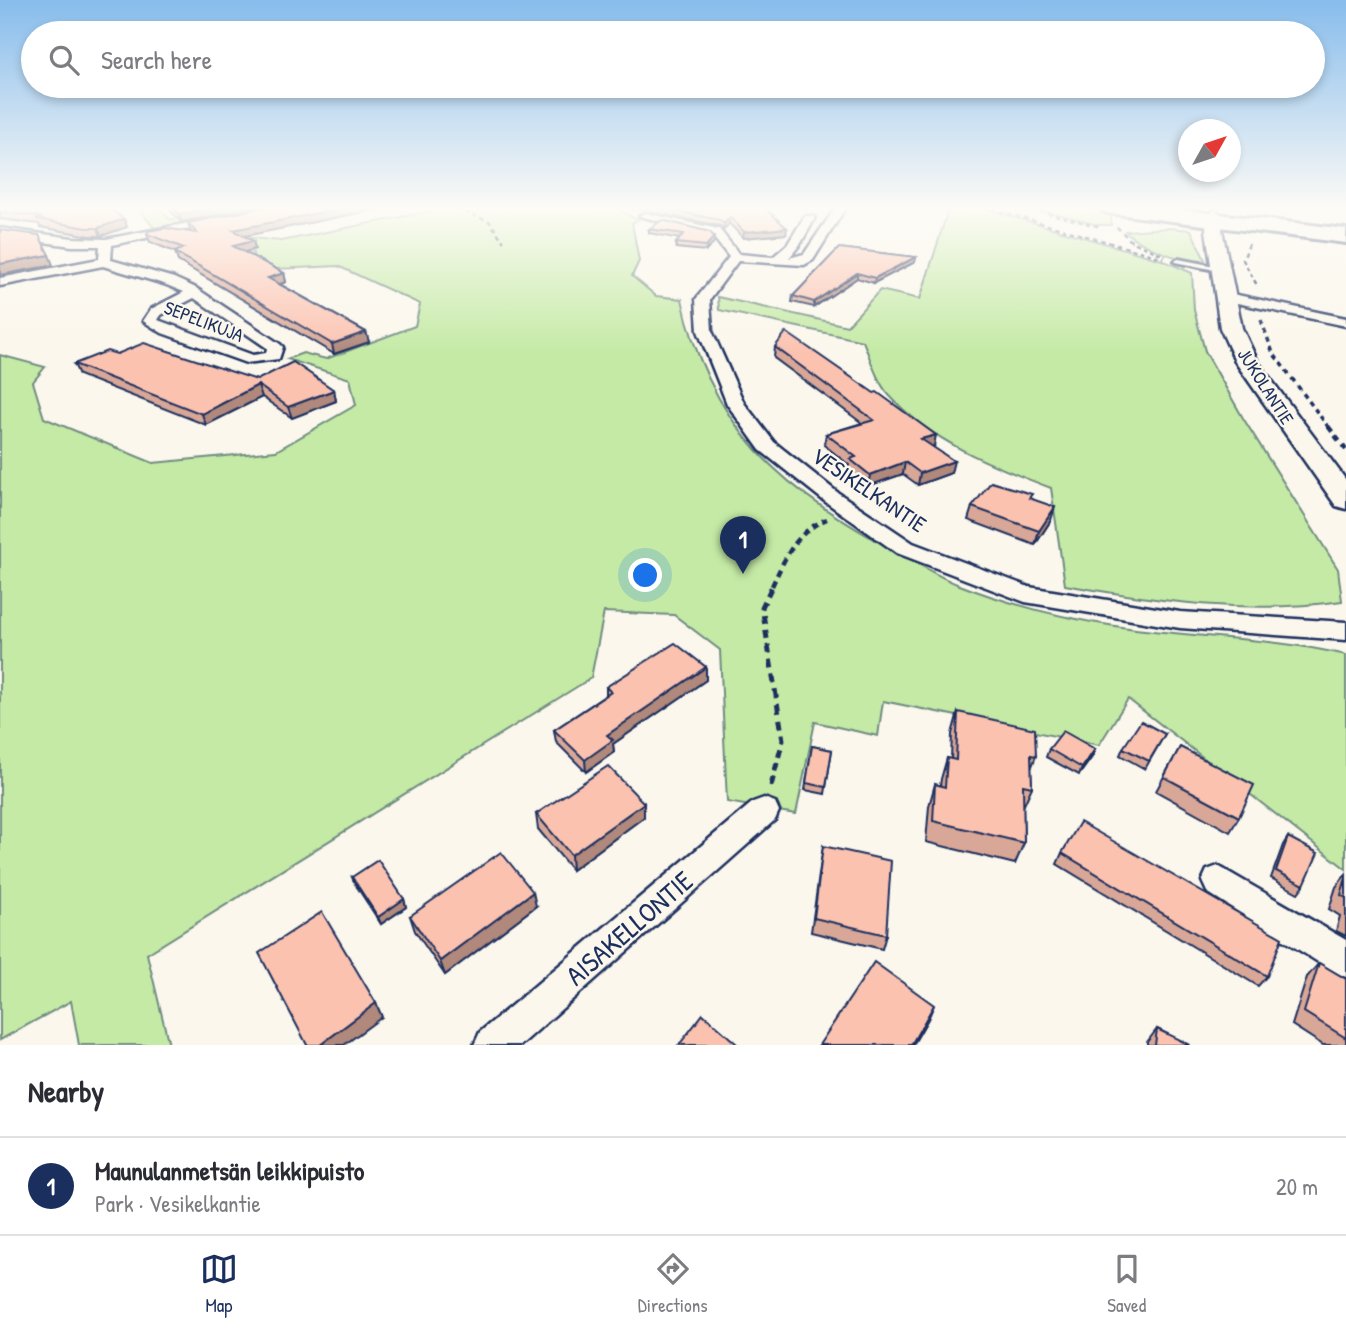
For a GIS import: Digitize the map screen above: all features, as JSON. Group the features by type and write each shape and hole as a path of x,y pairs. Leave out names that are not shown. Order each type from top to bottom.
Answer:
{"street":[{"path":"0,282 105,262 105,256"},
{"path":"776,261 785,256"},
{"path":"735,257 799,262 809,256"},
{"name":"JUKOLANTIE","path":"1218,256 1223,296 1231,328 1247,363 1346,500"},
{"name":"VESIKELKANTIE","path":"735,257 703,299 705,331 736,404 766,446 905,548 1025,594 1180,620 1346,631"},
{"name":"SEPELIKUJA","path":"105,262 118,269 176,284 193,293 275,347 273,356 252,360 167,330 150,321 156,313 193,293"},
{"path":"1223,296 1346,321"},
{"name":"AISAKELLONTIE","path":"493,1045 764,811"},
{"path":"1218,881 1346,960"}],"lane":[{"path":"1178,261 1220,269"}],"path":[{"path":"1155,256 1178,261"},
{"path":"1166,256 1178,261"},
{"path":"1245,256 1243,260 1258,291"},
{"path":"1261,316 1273,353 1346,450"},
{"path":"764,811 783,740 762,607 792,544 819,522 852,511"}],"green space":[{"path":"253,256 638,256 639,261 632,276 656,296 682,299 700,359 719,398 742,434 772,467 828,511 945,579 1017,604 1079,620 1149,631 1262,641 1346,655 1346,869 1128,699 1099,745 883,701 878,736 815,722 796,814 727,802 720,650 674,615 604,612 591,678 147,954 169,1045 79,1045 71,1001 0,1040 0,355 45,367 33,382 44,418 153,463 276,451 356,405 350,379 287,359 303,353 326,359 415,326 420,304 338,266 255,270"},
{"path":"934,256 1147,256 1192,273 1194,310 1205,351 1243,418 1338,569 1342,601 1272,607 1203,604 1065,585 1051,488 964,451 906,412 885,390 863,341 719,310 718,297 847,326 880,290 920,299"},
{"path":"1174,256 1203,256 1205,260 1196,261"}],"building":[{"path":"0,256 45,256 0,264"},
{"path":"181,256 251,256 284,273 268,278 366,332 332,344"},
{"path":"832,256 916,257 875,278 857,273 814,302 793,296"},
{"path":"786,332 936,435 921,439 954,461 920,473 905,462 870,475 850,459 856,457 826,434 874,420 775,347"},
{"path":"144,343 257,380 293,362 334,390 288,407 258,385 202,414 74,364 107,351 117,354"},
{"path":"991,482 1032,494 1029,498 1055,507 1039,531 972,507"},
{"path":"675,643 706,667 607,735 613,740 585,760 554,730 611,692 606,687"},
{"path":"958,712 1035,729 1036,756 1031,755 1032,787 1023,785 1024,843 933,821 935,784 945,787 947,758 956,760"},
{"path":"1141,721 1165,734 1149,761 1123,748"},
{"path":"1063,731 1095,749 1082,768 1049,749"},
{"path":"812,746 832,750 826,787 806,783"},
{"path":"1180,747 1254,785 1239,817 1164,777"},
{"path":"608,766 644,803 571,855 536,814"},
{"path":"1080,822 1282,938 1267,976 1062,853"},
{"path":"1288,837 1318,853 1304,885 1276,871"},
{"path":"823,846 891,861 886,935 814,918"},
{"path":"501,852 533,892 440,961 410,916"},
{"path":"378,860 404,899 378,917 352,877"},
{"path":"1346,878 1346,898 1341,895"},
{"path":"322,912 376,1003 320,1045 307,1045 259,953"},
{"path":"874,962 934,1005 911,1045 819,1045"},
{"path":"1319,963 1346,979 1346,1038 1304,1012"},
{"path":"703,1014 738,1045 679,1045"},
{"path":"1157,1029 1190,1045 1155,1045"}],"place":[{"name":"Maunulanmetsän leikkipuisto","path":"743,574"}]}
